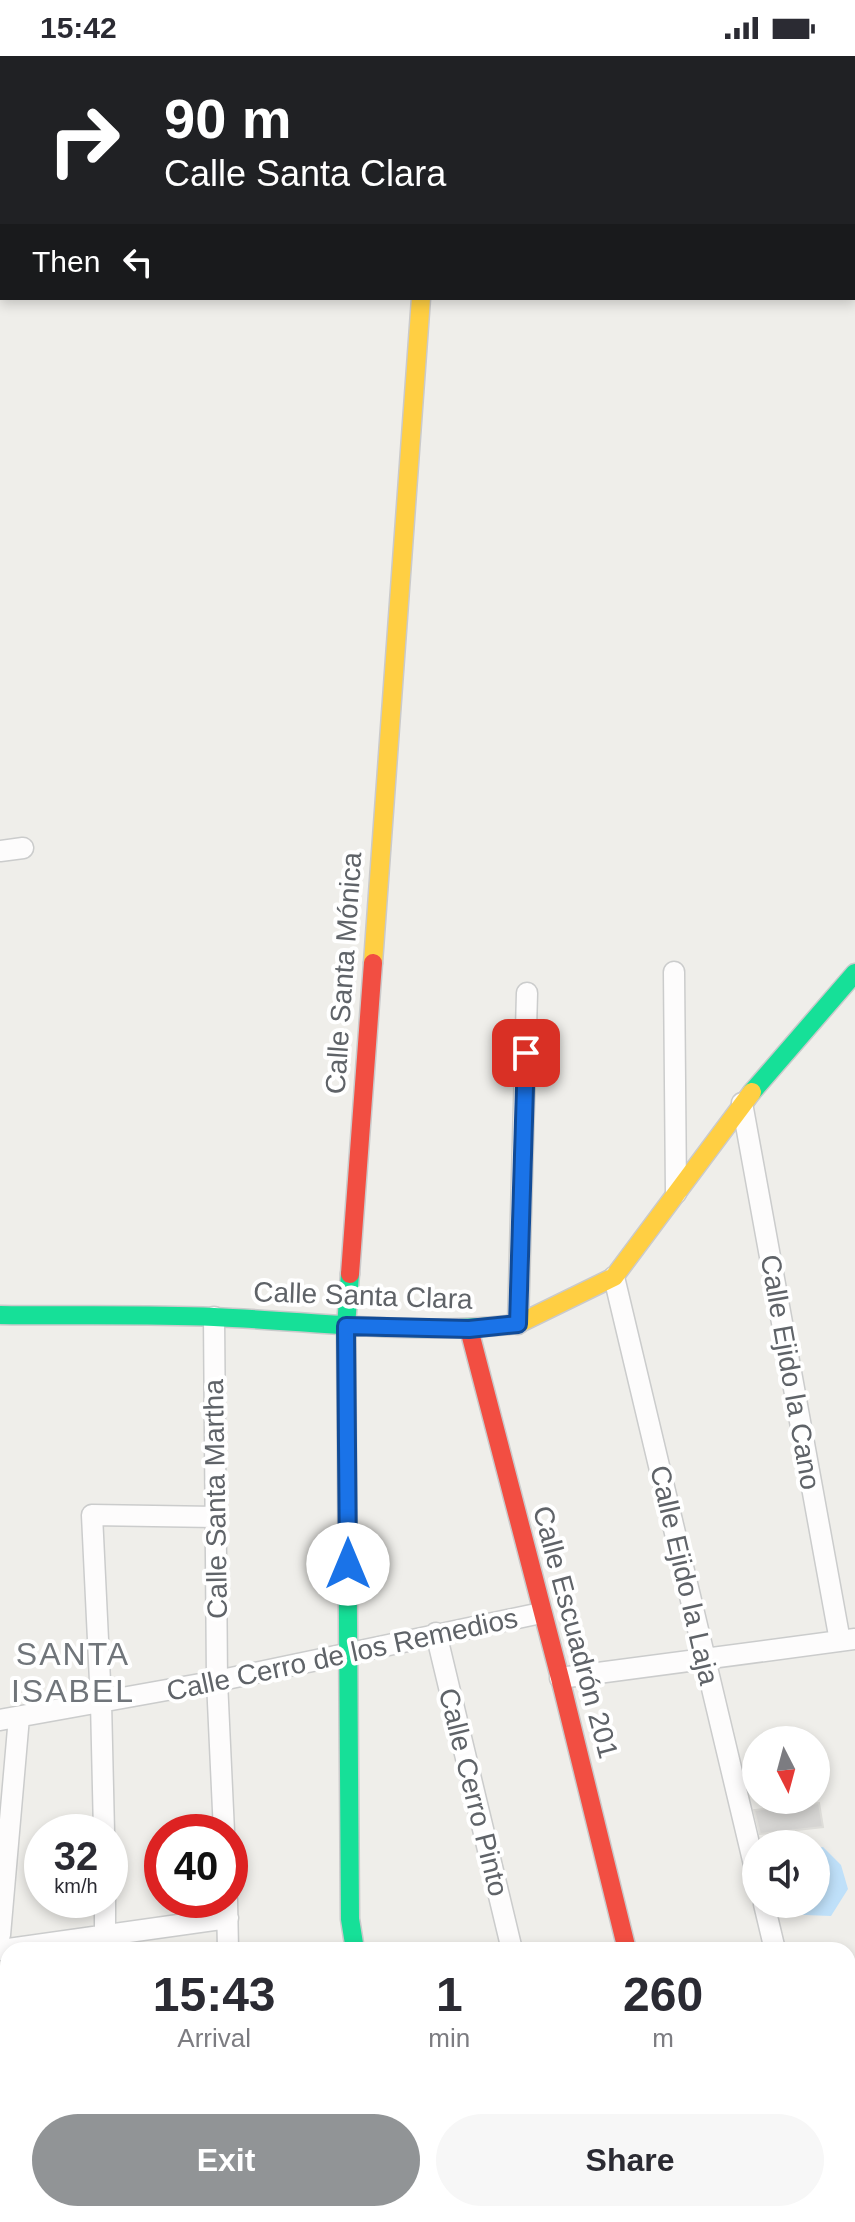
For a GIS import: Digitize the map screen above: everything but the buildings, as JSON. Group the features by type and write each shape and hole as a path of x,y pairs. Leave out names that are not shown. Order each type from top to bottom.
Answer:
{"street":[{"name":"Calle Santa Mónica","path":"354,1942 350,1919 346,1326 421,300"},
{"path":"0,851 23,848"},
{"path":"674,972 676,1193"},
{"name":"Calle Santa Clara","path":"0,1315 214,1317 346,1326 469,1329 518,1324 614,1277 742,1103 855,973"},
{"path":"518,1324 527,993"},
{"name":"Calle Ejido la Cano","path":"742,1103 848,1640"},
{"name":"Calle Ejido la Laja","path":"614,1277 746,1830"},
{"path":"0,1315 0,1324"},
{"name":"Calle Santa Martha","path":"214,1317 217,1681 223,1814"},
{"name":"Calle Escuadrón 201","path":"469,1329 625,1942"},
{"path":"104,1814 92,1515 215,1517"},
{"name":"Calle Cerro de los Remedios","path":"9,1718 217,1681 541,1613"},
{"name":"Calle Cerro Pinto","path":"436,1633 510,1942"},
{"path":"560,1678 848,1640"},
{"path":"0,1935 9,1718"},
{"path":"105,1918 105,1942"},
{"path":"109,1942 195,1918"},
{"path":"227,1918 228,1942"},
{"path":"767,1918 773,1942"}],"water":[{"path":"830,1854 841,1865 848,1889 831,1916"}],"traffic: fast":[{"path":"752,1092 855,973"},
{"path":"350,1274 346,1326 350,1919 354,1942"},
{"path":"0,1315 187,1316 434,1329 508,1325"}],"traffic: slow":[{"path":"373,963 421,300"},
{"path":"508,1325 518,1324 614,1277 752,1092"}],"traffic: jam":[{"path":"350,1274 373,963"},
{"path":"469,1329 625,1942"}],"district":[{"name":"SANTA ISABEL","path":"73,1672"}],"route":[{"path":"348,1564 346,1326 469,1329 518,1324 526,1053"}]}
